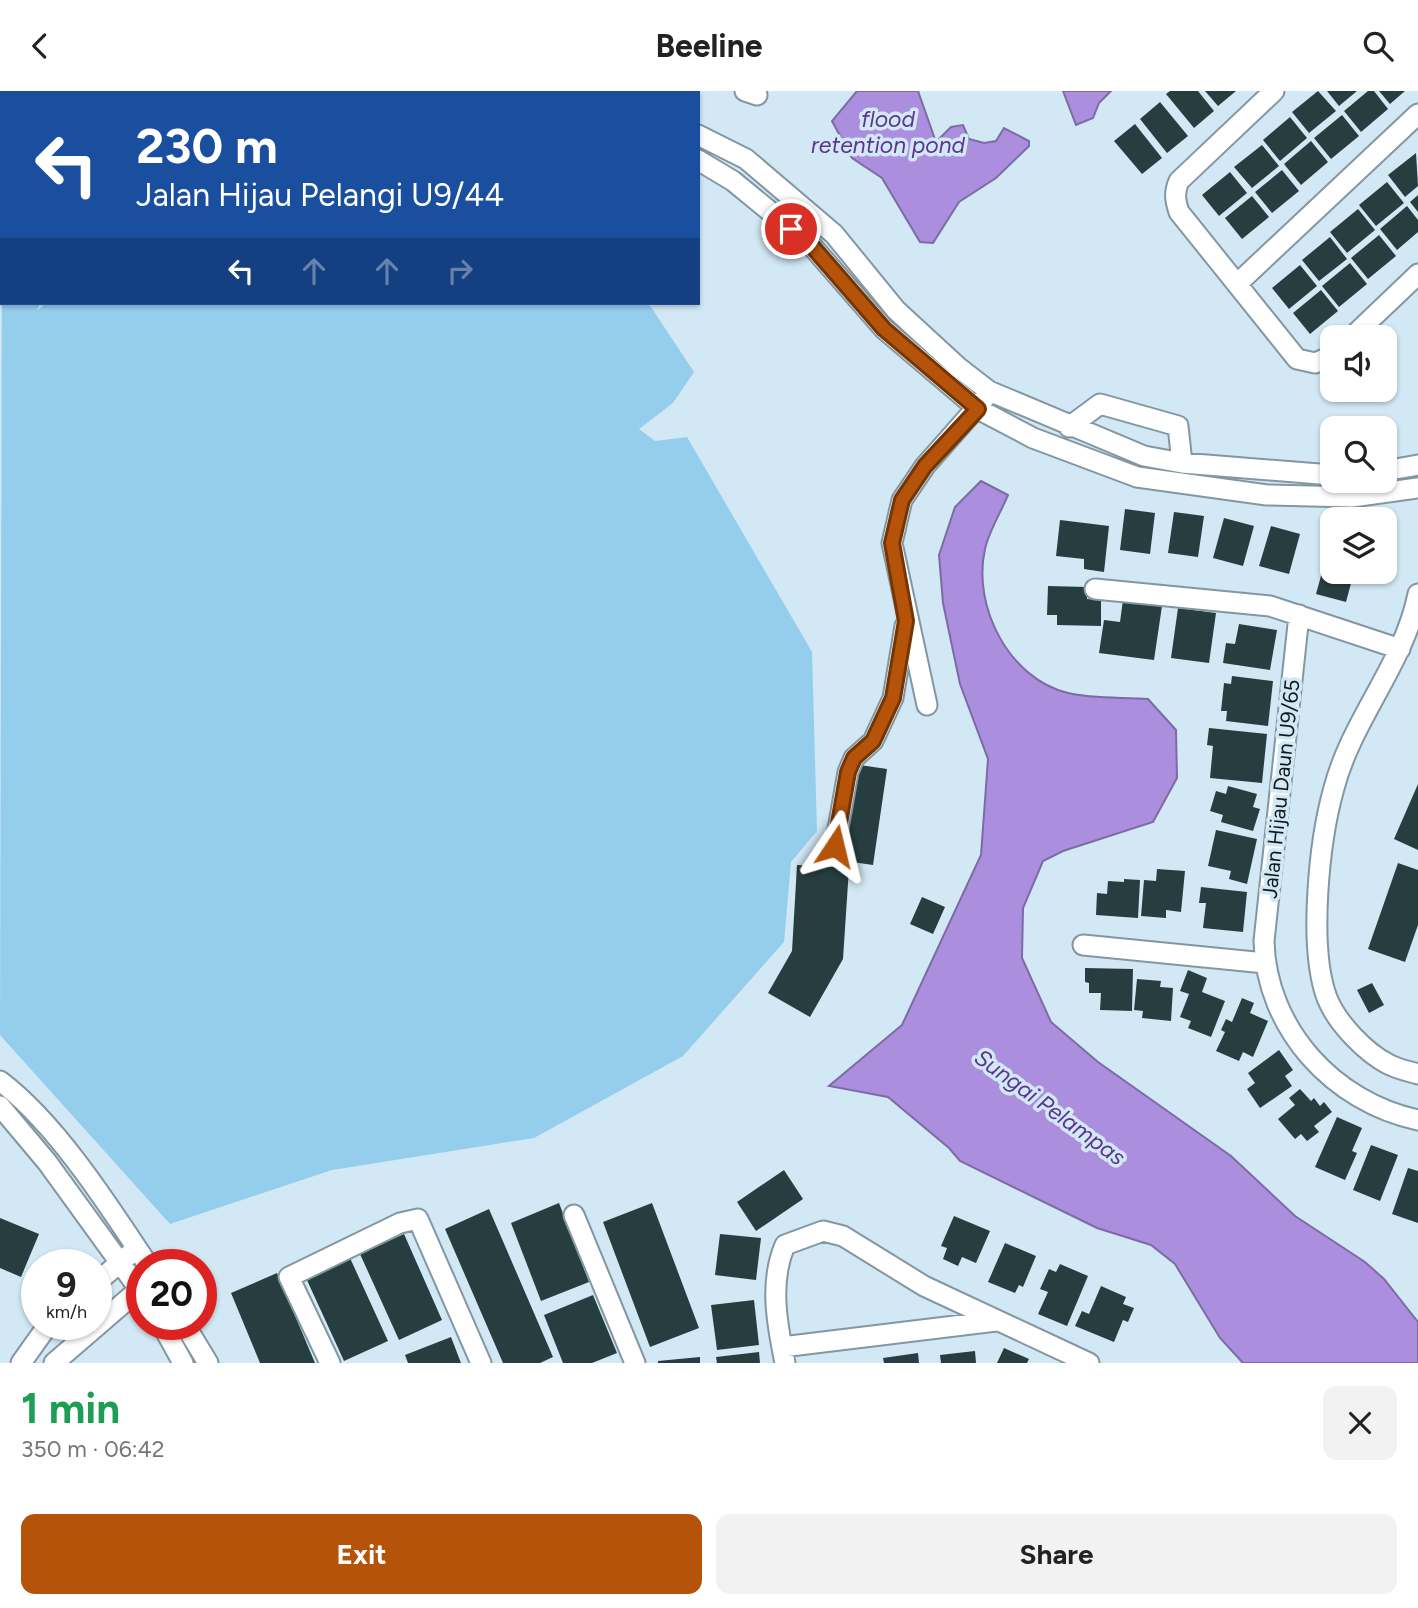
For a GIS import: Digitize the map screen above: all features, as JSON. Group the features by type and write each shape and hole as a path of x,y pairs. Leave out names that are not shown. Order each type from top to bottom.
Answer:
{"street":[{"path":"1274,91 1179,181 1175,191 1179,212 1297,359 1315,363 1320,361"},
{"path":"1237,284 1418,114"},
{"path":"700,136 746,159 834,234 897,310 958,367 989,391 1069,427 1144,456 1182,463 1320,474"},
{"path":"700,161 733,181 811,245 884,329 978,409 1033,438 1137,477 1267,495 1352,497 1418,488"},
{"path":"1365,325 1418,274"},
{"path":"926,705 919,663 906,621 892,543 902,500 925,466 978,409 989,391"},
{"path":"1069,427 1100,404 1178,426 1182,463"},
{"path":"1397,469 1418,465"},
{"path":"1095,589 1270,607 1400,649"},
{"path":"1418,594 1400,649 1355,736 1334,787 1318,893 1319,957 1328,999 1351,1034 1388,1064 1418,1074"},
{"name":"Jalan Hijau Daun U9/65","path":"1299,615 1264,941 1265,963 1277,1008 1292,1035 1313,1061 1331,1079 1363,1097 1404,1117 1418,1120"},
{"path":"835,846 848,772 854,758 873,741 893,698 906,621"},
{"path":"1083,945 1265,963"},
{"path":"0,1081 17,1094 59,1142 136,1247 112,1270"},
{"path":"0,1106 47,1162 126,1268"},
{"path":"574,1215 635,1363"},
{"path":"330,1363 289,1277 400,1223 418,1219 481,1363"},
{"path":"998,1321 783,1355 775,1289 780,1256 785,1244 823,1231 843,1236 924,1286 1089,1363"},
{"path":"54,1363 126,1303"},
{"path":"21,1363 37,1340"},
{"path":"170,1340 183,1363"},
{"path":"194,1340 208,1363"}],"shaded area":[{"path":"2,305 39,305 37,311 44,305 651,307 694,372 673,403 639,429 655,441 687,437 812,652 817,831 791,862 784,942 683,1056 534,1138 332,1170 170,1224 0,1035"}],"water":[{"name":"flood retention pond","path":"857,91 918,91 936,142 951,127 963,125 969,139 984,143 996,141 1004,128 1029,141 1029,146 996,178 959,202 933,243 920,242 882,178 852,158 832,121"},
{"path":"1063,91 1111,91 1099,103 1093,118 1076,125"},
{"name":"Sungai Pelampas","path":"981,481 1008,495 987,542 982,571 990,616 1012,656 1028,673 1047,685 1068,693 1148,699 1176,730 1177,778 1153,822 1063,851 1043,861 1023,908 1022,958 1051,1022 1098,1062 1231,1156 1295,1216 1365,1262 1384,1279 1418,1322 1418,1363 1243,1363 1220,1338 1175,1264 1151,1245 1097,1228 960,1161 949,1148 888,1097 829,1086 902,1025 981,855 988,759 960,684 943,603 939,555 955,507"}],"building":[{"path":"1170,91 1198,91 1214,111 1194,128 1166,94"},
{"path":"1205,91 1236,91 1218,106"},
{"path":"1318,91 1336,111 1309,133 1292,112"},
{"path":"1327,91 1357,91 1339,106"},
{"path":"1368,91 1374,91 1388,109 1361,132 1344,111"},
{"path":"1379,91 1405,91 1390,104"},
{"path":"1160,102 1188,136 1167,153 1140,119"},
{"path":"1342,115 1359,136 1331,159 1314,138"},
{"path":"1290,117 1307,138 1280,161 1263,140"},
{"path":"1135,124 1162,158 1142,174 1114,141"},
{"path":"1311,141 1328,162 1301,185 1284,164"},
{"path":"1262,145 1279,166 1252,188 1234,167"},
{"path":"1416,153 1418,186 1405,197 1388,175"},
{"path":"1282,170 1299,191 1272,213 1255,192"},
{"path":"1230,172 1247,193 1219,216 1202,195"},
{"path":"1387,182 1404,203 1376,226 1359,205"},
{"path":"1418,195 1418,212 1410,202"},
{"path":"1252,196 1269,217 1242,239 1225,218"},
{"path":"1407,206 1418,220 1418,232 1397,250 1380,229"},
{"path":"1358,209 1375,230 1347,253 1330,232"},
{"path":"1379,235 1396,256 1368,279 1351,258"},
{"path":"1330,237 1347,259 1319,281 1302,260"},
{"path":"1350,263 1367,284 1339,307 1322,286"},
{"path":"1300,265 1317,286 1289,309 1272,288"},
{"path":"1321,290 1338,311 1310,334 1293,313"},
{"path":"1125,509 1155,513 1150,554 1120,550"},
{"path":"1174,512 1204,516 1198,557 1168,553"},
{"path":"1224,518 1254,526 1243,566 1213,558"},
{"path":"1060,520 1109,526 1104,572 1084,569 1084,559 1056,556"},
{"path":"1271,526 1300,534 1289,574 1259,566"},
{"path":"1320,579 1320,584 1351,584 1346,602 1316,594"},
{"path":"1048,586 1087,587 1087,599 1101,600 1101,626 1057,625 1057,615 1047,615"},
{"path":"1123,600 1162,606 1154,660 1099,653 1104,620 1120,622"},
{"path":"1178,608 1216,613 1209,663 1171,658"},
{"path":"1239,624 1277,630 1270,670 1223,663 1226,643 1235,644"},
{"path":"1232,676 1273,681 1268,726 1226,721 1227,711 1221,711 1224,683 1231,684"},
{"path":"1209,728 1267,734 1262,783 1210,778 1213,746 1207,745"},
{"path":"853,764 887,769 873,865 838,860"},
{"path":"1418,784 1418,850 1394,839"},
{"path":"1228,786 1257,794 1253,807 1260,809 1253,831 1221,822 1223,815 1210,811 1216,791 1226,794"},
{"path":"1216,830 1257,839 1247,884 1229,879 1231,871 1208,866"},
{"path":"1398,863 1418,870 1418,925 1405,962 1368,949"},
{"path":"797,865 849,868 843,959 810,1017 768,993 792,951"},
{"path":"1157,869 1185,871 1181,912 1166,910 1166,918 1141,916 1144,880 1156,881"},
{"path":"1124,879 1140,880 1138,918 1096,915 1097,893 1107,894 1108,881 1124,882"},
{"path":"1201,887 1247,892 1243,932 1203,928 1206,903 1199,903"},
{"path":"922,897 945,907 933,934 910,924"},
{"path":"1085,968 1133,969 1132,1011 1100,1010 1101,993 1089,993 1089,983 1085,982"},
{"path":"1188,970 1207,978 1202,992 1225,1001 1211,1037 1188,1028 1191,1021 1180,1017 1189,994 1180,991"},
{"path":"1137,979 1161,981 1160,987 1173,988 1171,1021 1142,1018 1143,1011 1134,1010"},
{"path":"1372,983 1384,1005 1369,1013 1357,990"},
{"path":"1242,998 1254,1003 1250,1013 1268,1021 1253,1057 1243,1052 1239,1061 1216,1051 1225,1032 1221,1030 1226,1019 1232,1022"},
{"path":"1279,1050 1293,1070 1285,1076 1292,1086 1260,1108 1247,1089 1255,1083 1248,1073"},
{"path":"1300,1089 1311,1101 1314,1098 1320,1106 1324,1102 1332,1112 1314,1126 1319,1132 1307,1141 1301,1134 1295,1139 1278,1119 1295,1105 1289,1098"},
{"path":"1337,1117 1362,1128 1352,1151 1357,1153 1345,1180 1315,1167"},
{"path":"1371,1145 1398,1155 1380,1201 1353,1190"},
{"path":"1408,1168 1418,1171 1418,1223 1392,1214"},
{"path":"784,1170 803,1199 756,1231 737,1202"},
{"path":"559,1203 589,1282 541,1301 511,1223"},
{"path":"652,1203 699,1328 650,1347 603,1222"},
{"path":"489,1209 553,1357 540,1363 503,1363 445,1229"},
{"path":"954,1216 990,1231 976,1263 962,1257 958,1266 943,1259 947,1248 941,1246"},
{"path":"0,1218 39,1234 33,1249 21,1249 21,1277 0,1268"},
{"path":"404,1234 442,1320 399,1340 360,1254"},
{"path":"720,1234 761,1238 756,1280 715,1275"},
{"path":"1005,1243 1036,1256 1023,1287 1019,1285 1015,1293 988,1282"},
{"path":"350,1258 388,1341 344,1361 306,1278"},
{"path":"1060,1264 1088,1276 1067,1326 1038,1314 1048,1292 1040,1289 1049,1269 1056,1272"},
{"path":"277,1273 315,1363 260,1363 231,1293"},
{"path":"1101,1286 1126,1297 1123,1304 1134,1308 1128,1322 1123,1320 1114,1342 1075,1326 1082,1311 1089,1314"},
{"path":"593,1295 617,1353 592,1363 563,1363 544,1315"},
{"path":"754,1300 759,1345 717,1350 711,1305"},
{"path":"451,1337 461,1363 408,1363 405,1355"},
{"path":"1004,1348 1029,1359 1027,1363 997,1363"},
{"path":"975,1351 976,1363 941,1363 940,1355"},
{"path":"759,1352 760,1363 717,1363 716,1357"},
{"path":"918,1353 919,1363 884,1363 883,1358"},
{"path":"700,1357 700,1363 658,1363 658,1361"}],"route":[{"path":"791,229 811,245 884,329 978,409 925,466 902,500 892,543 906,621 893,698 873,741 854,758 848,772 835,846"}]}
